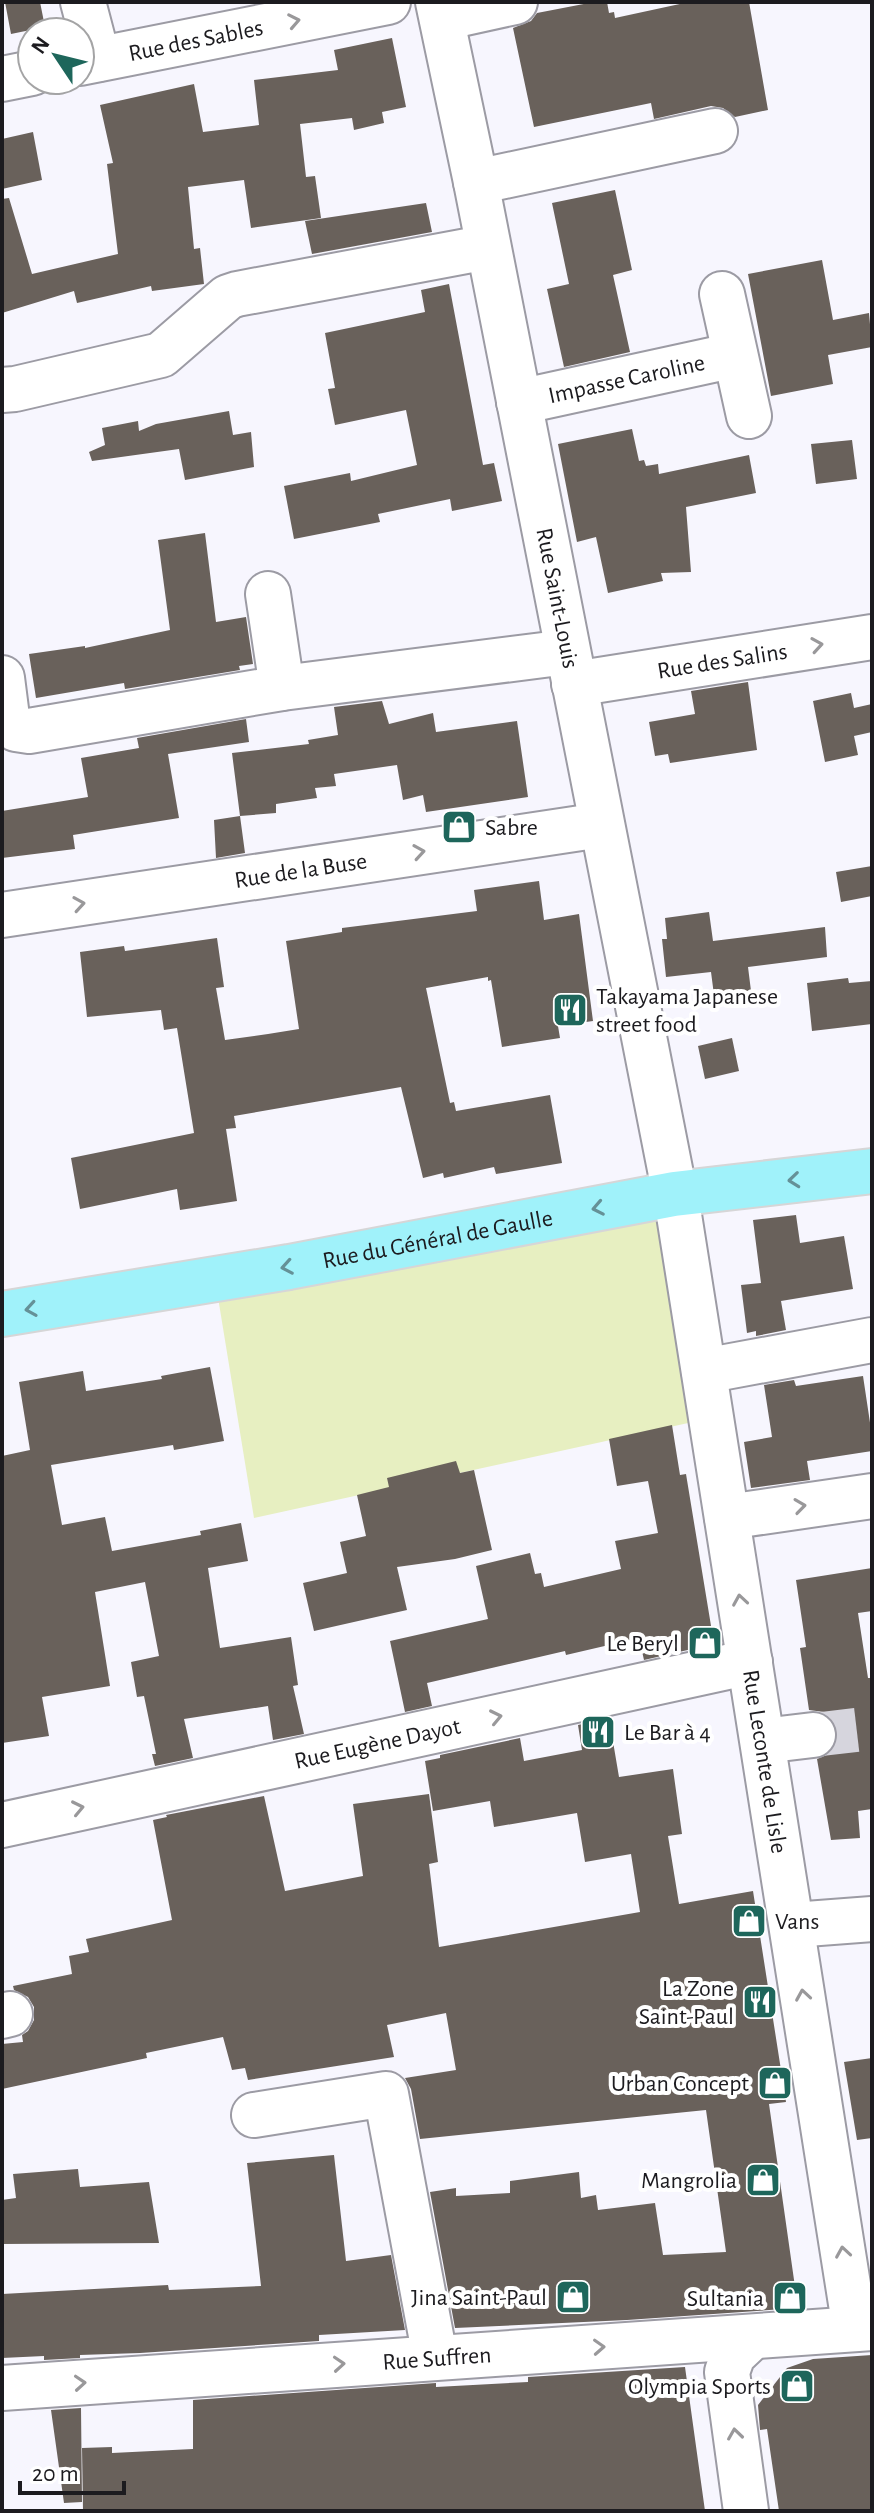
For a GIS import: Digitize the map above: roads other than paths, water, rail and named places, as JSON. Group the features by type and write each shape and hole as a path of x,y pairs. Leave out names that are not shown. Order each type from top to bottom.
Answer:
{"main road":[{"name":"Rue du Général de Gaulle","path":"2,1314 289,1267 674,1194 872,1171"}],"street":[{"name":"Rue des Sables","path":"96,60 388,2"},
{"path":"440,10 515,2"},
{"name":"Rue Saint-Louis","path":"440,10 674,1194"},
{"path":"476,182 715,131"},
{"path":"2,390 161,355 228,297 237,294 488,247"},
{"path":"722,294 749,416"},
{"name":"Impasse Caroline","path":"519,402 735,355"},
{"path":"268,594 282,688"},
{"name":"Rue des Salins","path":"2,678 7,717 16,729 29,731 282,688 570,668 872,637"},
{"name":"Rue de la Buse","path":"2,915 601,825"},
{"name":"Rue Leconte de Lisle","path":"674,1194 793,1925 863,2328"},
{"path":"704,1371 872,1340"},
{"path":"727,1517 872,1496"},
{"name":"Rue Eugène Dayot","path":"2,1825 750,1662"},
{"path":"763,1741 813,1735"},
{"path":"793,1925 872,1919"},
{"path":"254,2115 386,2094 435,2357"},
{"name":"Rue Suffren","path":"2,2388 863,2328"},
{"path":"746,2511 727,2372 733,2355 751,2338"}],"tunnel":[{"path":"813,1735 872,1728"}],"place":[{"name":"Sabre","path":"459,827"},
{"name":"Takayama Japanese street food","path":"570,1010"},
{"name":"Le Beryl","path":"705,1643"},
{"name":"Le Bar à 4","path":"598,1732"},
{"name":"Vans","path":"749,1921"},
{"name":"La Zone Saint-Paul","path":"760,2002"},
{"name":"Urban Concept","path":"775,2083"},
{"name":"Mangrolia","path":"763,2180"},
{"name":"Jina Saint-Paul","path":"573,2297"},
{"name":"Sultania","path":"790,2298"},
{"name":"Olympia Sports","path":"797,2386"}]}
